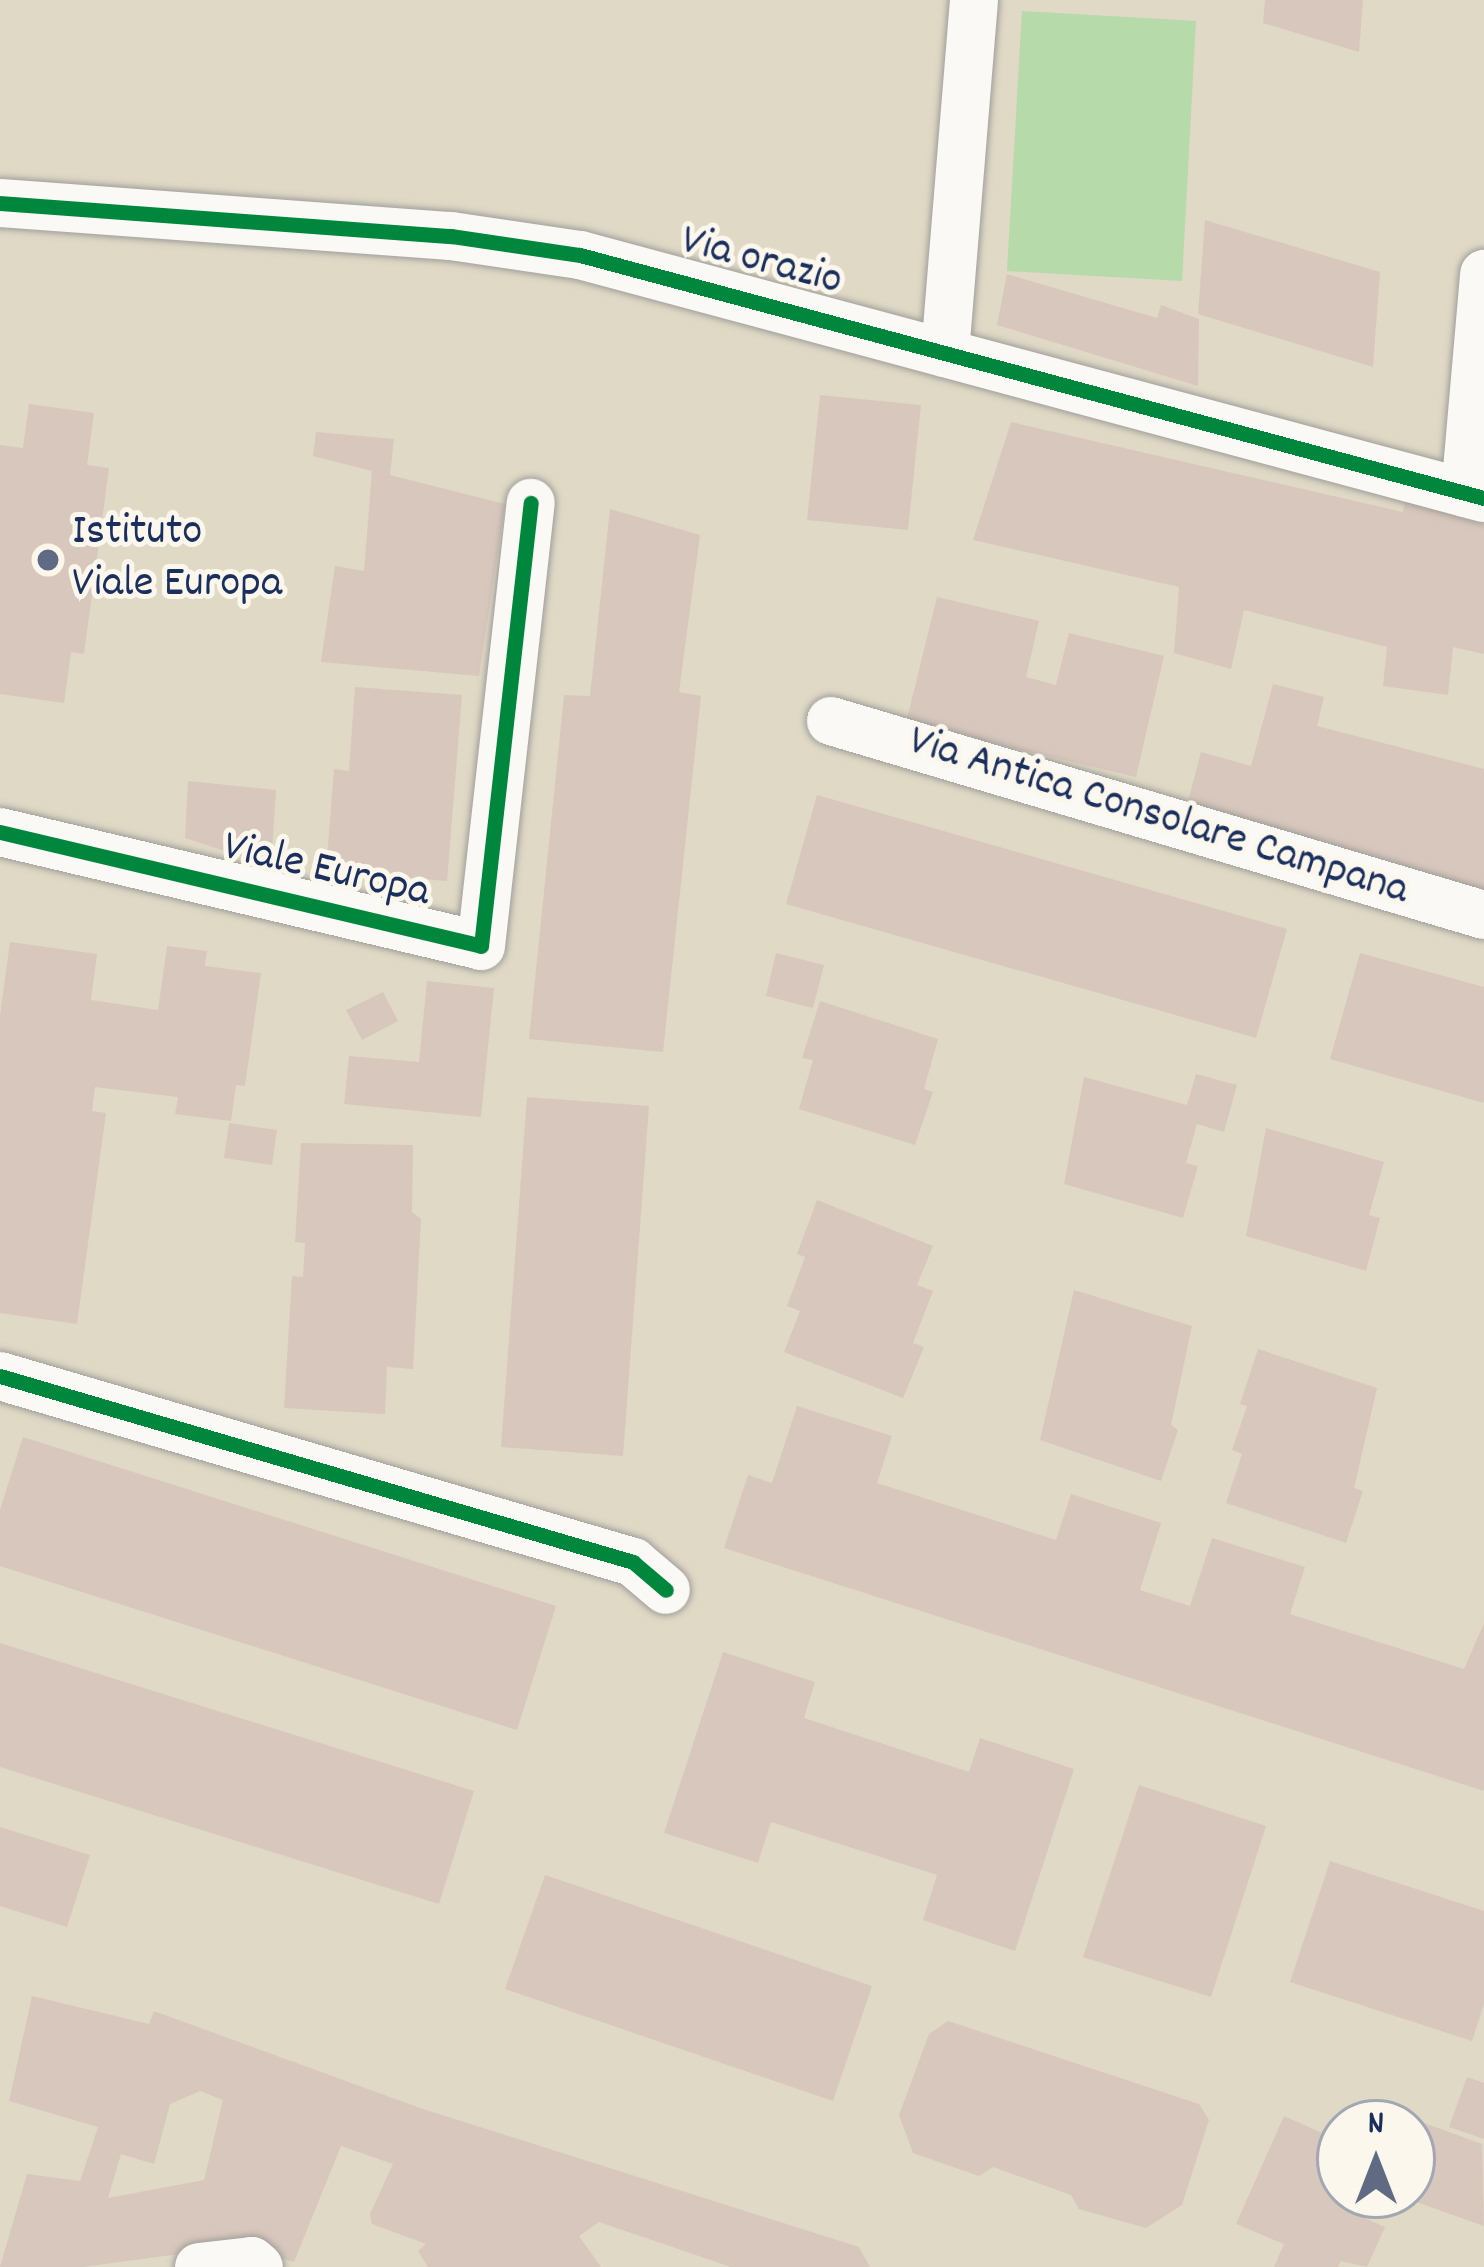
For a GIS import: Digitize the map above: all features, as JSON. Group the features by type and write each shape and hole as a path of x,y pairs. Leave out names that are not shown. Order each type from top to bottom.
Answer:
{"street":[{"path":"945,353 974,0"},
{"name":"Via orazio","path":"0,203 451,236 580,255 1475,495"},
{"path":"1475,495 1484,274"},
{"name":"Viale Europa","path":"0,832 481,946 531,503"},
{"name":"Via Antica Consolare Campana","path":"831,721 1484,915"},
{"path":"0,1376 633,1562 666,1590"},
{"path":"199,2267 252,2260 259,2267"}],"green space":[{"path":"1022,11 1196,21 1182,281 1007,271"}],"building":[{"path":"1265,0 1363,0 1359,52 1263,23"},
{"path":"1205,220 1380,272 1373,367 1198,314"},
{"path":"1007,274 1157,318 1161,305 1199,319 1198,386 997,325"},
{"path":"820,395 921,405 908,530 807,520"},
{"name":"Istituto Viale Europa","path":"29,404 94,413 87,465 109,468 84,654 71,652 64,703 0,694 0,445 23,448"},
{"path":"1011,422 1403,512 1405,501 1484,525 1484,654 1453,647 1448,695 1383,686 1387,647 1244,610 1231,669 1174,653 1179,587 973,540"},
{"path":"316,432 394,439 390,475 505,504 479,676 321,662 335,566 364,571 372,471 313,456"},
{"path":"610,509 700,535 679,692 701,696 663,1052 529,1039 564,695 590,696"},
{"path":"937,597 1039,621 1026,677 1056,685 1069,633 1164,656 1136,777 906,723"},
{"path":"1273,684 1324,697 1317,726 1484,769 1484,893 1184,816 1201,752 1251,766"},
{"path":"355,687 462,695 447,881 326,871 334,769 349,771"},
{"path":"188,781 276,790 271,866 185,838"},
{"path":"817,795 1287,929 1256,1038 786,904"},
{"path":"10,942 97,954 91,1000 158,1010 167,946 207,951 205,966 261,973 245,1086 236,1085 231,1121 175,1114 178,1097 95,1087 92,1111 106,1113 77,1324 0,1313 0,1015"},
{"path":"776,953 824,965 813,1008 766,996"},
{"path":"1360,953 1484,987 1484,1103 1330,1059"},
{"path":"427,981 494,988 481,1117 344,1104 349,1056 419,1062"},
{"path":"383,992 398,1021 362,1040 346,1010"},
{"path":"820,1001 938,1039 924,1089 933,1092 915,1145 799,1109 813,1060 802,1058"},
{"path":"1196,1074 1237,1085 1224,1132 1197,1124 1186,1163 1198,1166 1183,1218 1064,1184 1084,1077 1187,1105"},
{"path":"527,1097 649,1106 623,1456 501,1447"},
{"path":"229,1123 277,1130 272,1165 224,1158"},
{"path":"1266,1128 1384,1162 1369,1215 1380,1218 1366,1271 1246,1236"},
{"path":"301,1143 413,1145 412,1212 421,1219 413,1369 387,1367 385,1414 284,1408 292,1276 303,1277 305,1243 295,1242"},
{"path":"817,1200 933,1246 917,1285 933,1291 913,1343 924,1347 903,1398 784,1352 800,1311 787,1306 805,1257 797,1254"},
{"path":"1074,1290 1192,1326 1171,1425 1178,1430 1161,1481 1040,1440"},
{"path":"1258,1349 1377,1388 1354,1488 1363,1491 1346,1543 1226,1503 1242,1454 1232,1450 1247,1406 1240,1404"},
{"path":"797,1406 892,1436 877,1483 1056,1540 1071,1494 1161,1523 1140,1590 1190,1606 1212,1538 1305,1567 1290,1614 1464,1669 1484,1623 1484,1791 724,1548 748,1475 772,1483"},
{"path":"23,1437 556,1606 517,1730 0,1566 0,1510"},
{"path":"0,1643 474,1791 439,1904 0,1767"},
{"path":"723,1652 815,1682 804,1718 969,1772 980,1738 1074,1769 1015,1951 923,1920 937,1875 771,1822 758,1863 664,1833"},
{"path":"1139,1785 1266,1826 1211,1997 1083,1957"},
{"path":"0,1827 90,1855 67,1927 0,1906"},
{"path":"1330,1861 1484,1911 1484,2004 1472,2041 1290,1982"},
{"path":"545,1875 872,1986 833,2101 505,1989"},
{"path":"32,1996 149,2024 154,2011 420,2108 859,2247 870,2267 731,2267 599,2222 579,2236 601,2267 428,2267 418,2251 426,2244 372,2224 370,2214 393,2164 341,2146 294,2262 238,2246 83,2267 0,2267 27,2174 80,2181 98,2127 9,2101","holes":["200,2091 223,2100 204,2180 108,2198 121,2154 154,2164 170,2104"]},
{"path":"948,2021 1199,2104 1209,2120 1182,2205 1146,2228 1079,2209 1071,2195 993,2167 979,2176 913,2153 899,2115 929,2034"},
{"path":"1467,2077 1484,2083 1484,2139 1449,2127"},
{"path":"1284,2116 1316,2130 1316,2219 1367,2219 1385,2227 1367,2267 1341,2261 1338,2267 1274,2267 1284,2244 1236,2224"},
{"path":"1436,2127 1482,2144 1484,2226 1436,2209"}],"cycle path":[{"path":"0,203 451,236 580,255 1484,498"},
{"path":"0,832 481,946 531,503"},
{"path":"0,1376 633,1562 666,1590"}],"place":[{"name":"Istituto Viale Europa","path":"48,560"}]}
